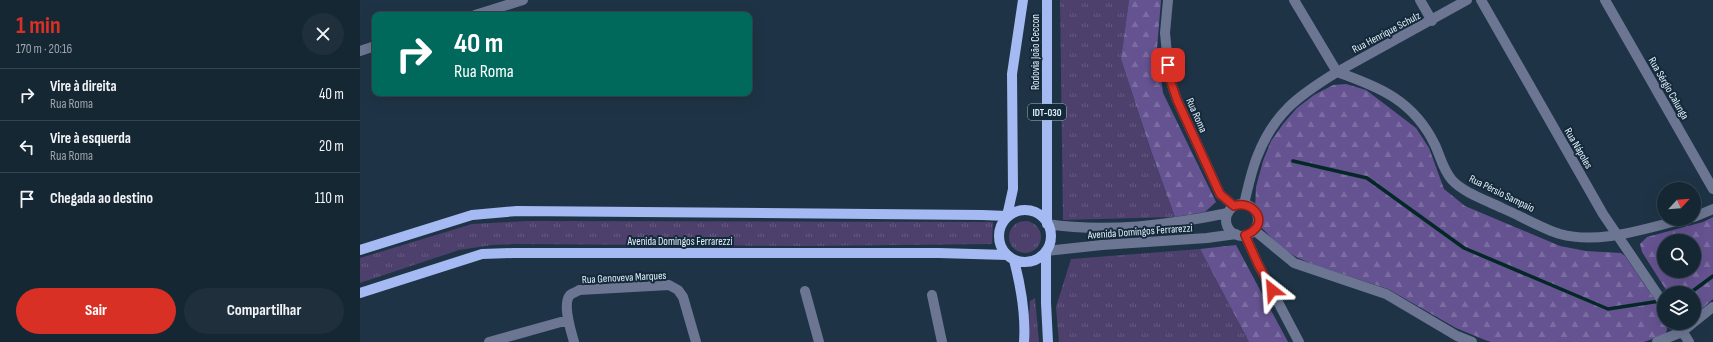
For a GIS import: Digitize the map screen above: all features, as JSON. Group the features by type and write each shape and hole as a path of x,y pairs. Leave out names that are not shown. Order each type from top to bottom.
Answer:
{"main road":[{"name":"Rodovia João Ceccon","path":"1007,216 1013,189 1012,74 1023,0"},
{"name":"Rodovia João Ceccon","path":"1047,0 1047,224"},
{"path":"360,250 472,215 517,211 864,215 982,214 1007,216 1020,211 1028,211 1036,213 1047,224 1050,237 1046,251 1048,342"},
{"path":"1007,216 999,231 999,239 1001,247 1010,257 1021,289 1025,326 1024,342"},
{"path":"1010,257 1028,262 1035,260 1046,251"},
{"name":"Avenida Domingos Ferrarezzi","path":"360,293 482,254 939,253 1010,257"}],"street":[{"path":"485,12 523,0"},
{"name":"Rua Roma","path":"1168,0 1165,33 1169,76 1175,94 1220,194 1235,208"},
{"path":"1235,208 1249,185 1256,158 1277,118 1294,101 1312,87 1337,72 1294,0"},
{"path":"1420,0 1432,21"},
{"name":"Rua Henrique Schulz","path":"1337,72 1432,21 1467,0"},
{"name":"Rua Nápoles","path":"1481,0 1603,214 1657,293"},
{"name":"Rua Sérgio Calunga","path":"1605,0 1713,188"},
{"path":"360,51 372,47"},
{"name":"Rua Pérsio Sampaio","path":"1337,72 1381,89 1404,103 1421,124 1435,145 1442,167 1453,181 1466,190 1559,234 1580,238 1617,234 1657,225"},
{"name":"Rua Roma","path":"1235,208 1248,205 1256,212 1258,221 1245,233"},
{"name":"Avenida Domingos Ferrarezzi","path":"1047,224 1094,229 1181,222 1235,208"},
{"name":"Rua Roma","path":"1235,208 1228,224 1245,233 1258,264 1299,342"},
{"path":"1701,214 1713,209"},
{"path":"1245,233 1294,263 1386,294 1454,339 1472,342"},
{"name":"Avenida Domingos Ferrarezzi","path":"1046,251 1102,245 1207,238 1245,233"},
{"name":"Rua Genoveva Marques","path":"568,320 567,302 571,294 579,290 669,285 678,290 683,297 696,342"},
{"path":"805,291 819,342"},
{"path":"932,295 942,342"},
{"path":"1701,317 1713,307"},
{"path":"489,342 568,320 574,342"},
{"path":"1657,342 1675,330"},
{"path":"1682,330 1689,342"}],"green space":[{"path":"1060,0 1129,0 1121,59 1149,146 1175,217 1063,220"},
{"path":"1129,0 1161,0 1157,49 1163,93 1216,202 1205,212 1175,217 1150,148 1121,59"},
{"path":"1346,84 1366,90 1416,128 1429,148 1444,189 1465,206 1560,246 1586,251 1621,253 1625,256 1657,303 1657,330 1667,330 1666,334 1644,342 1491,342 1456,328 1388,289 1312,264 1296,257 1279,246 1262,228 1255,209 1256,187 1263,161 1271,141 1297,108 1314,95 1333,85"},
{"path":"1713,217 1713,299 1701,309 1701,286 1664,286 1658,278 1701,278 1701,234 1658,234 1688,226 1701,226 1701,223"},
{"path":"528,221 993,222 992,244 807,246 492,245 459,250 360,283 360,258 472,224"},
{"path":"1022,221 1028,221 1037,225 1041,237 1037,249 1028,253 1022,253 1013,249 1009,240 1009,234 1013,225"},
{"path":"1657,234 1657,276 1642,252 1640,244 1647,237"},
{"path":"1236,245 1288,342 1249,342 1200,249"},
{"path":"1200,249 1249,342 1059,342 1056,307 1071,259"},
{"path":"1035,298 1039,342 1028,342 1030,301"}],"waterway":[{"path":"1293,161 1367,178 1464,248 1608,309 1657,301"},
{"path":"1699,286 1713,276"}],"route":[{"path":"1168,65 1169,76 1177,100 1220,194 1234,206 1239,204 1248,205 1253,208 1258,216 1257,226 1254,230 1245,235 1272,290"}]}
